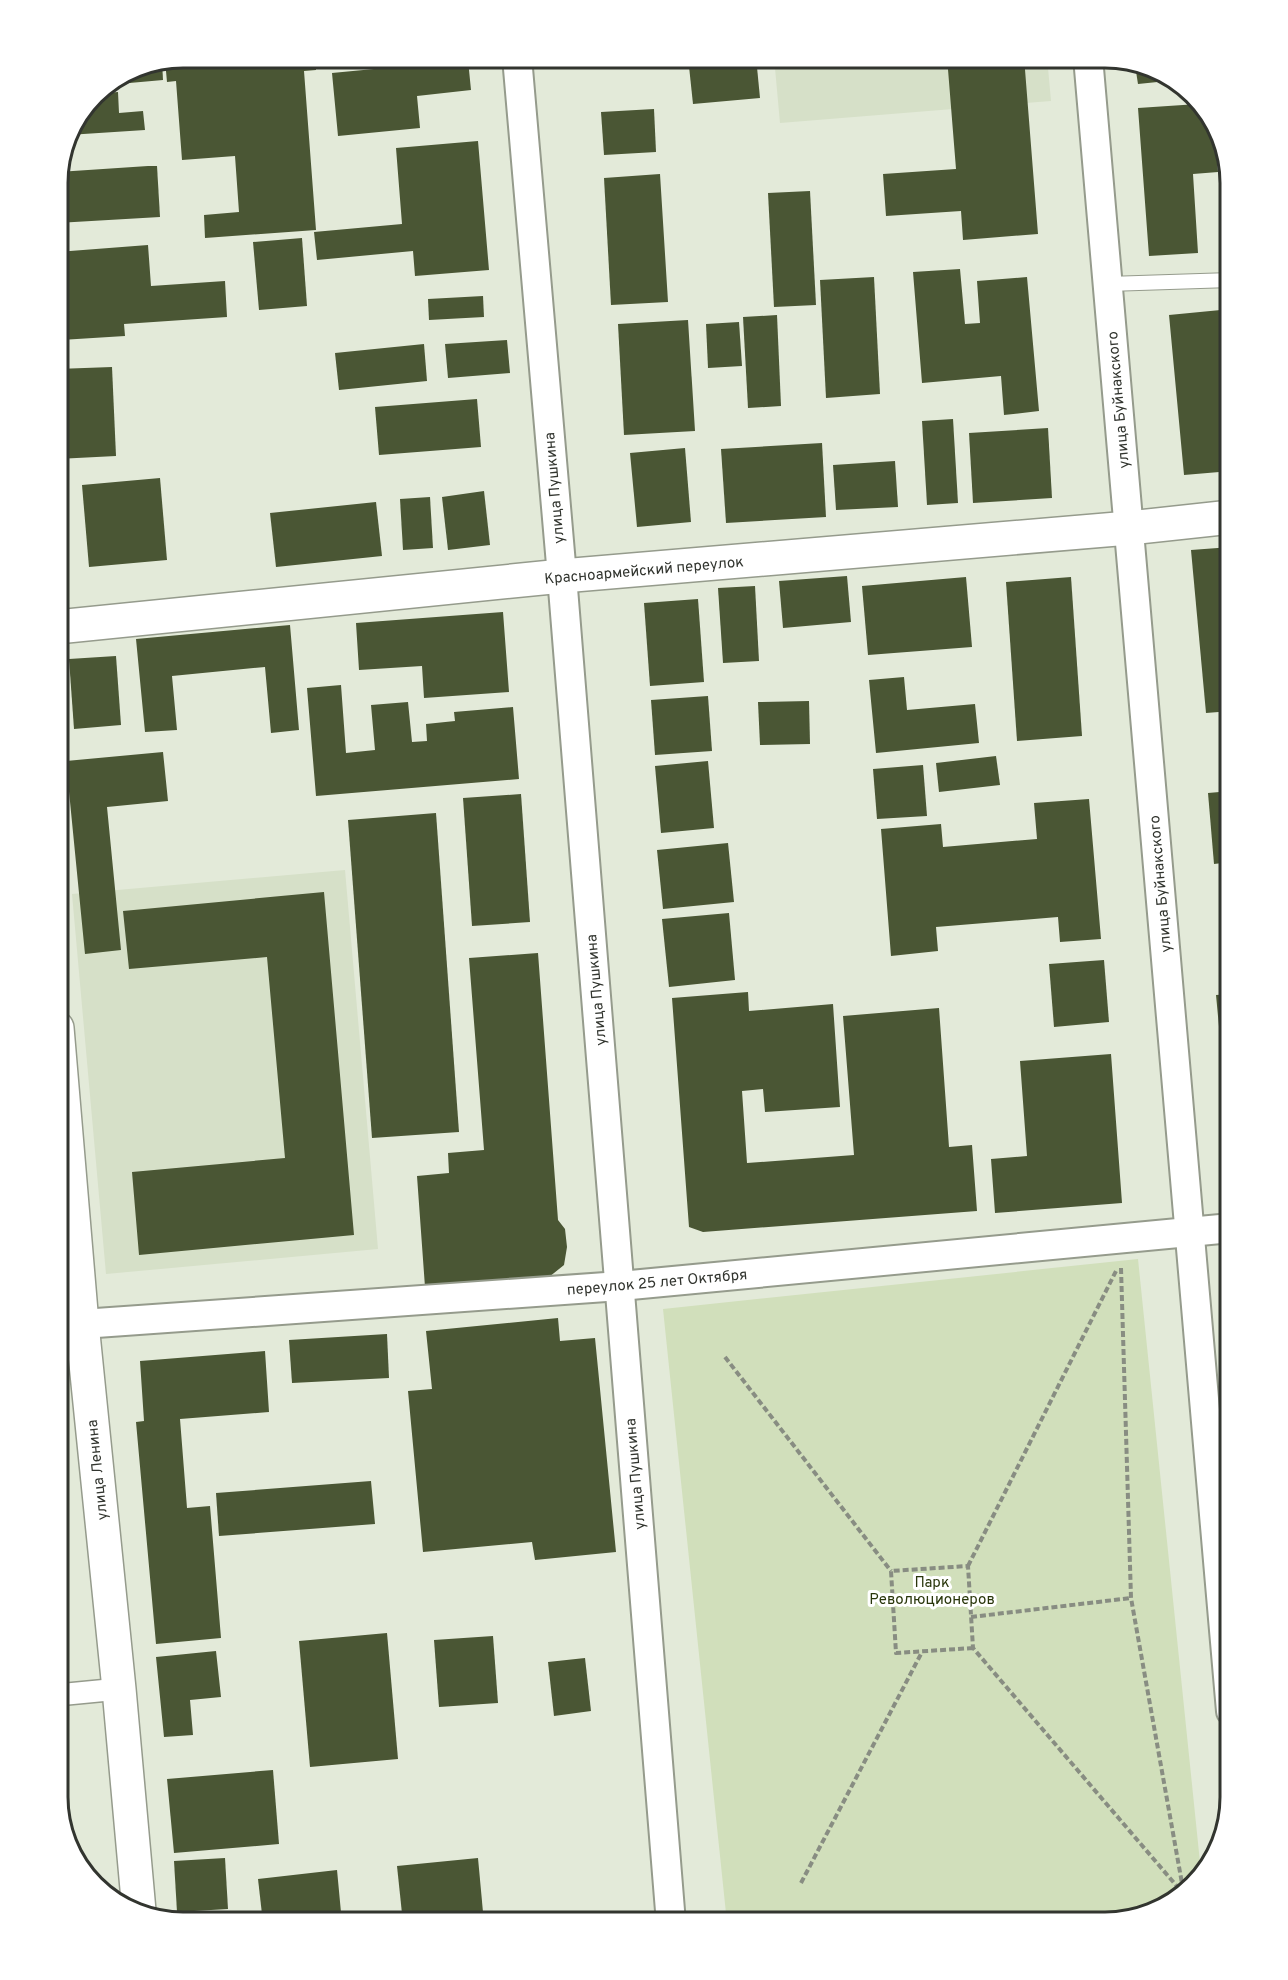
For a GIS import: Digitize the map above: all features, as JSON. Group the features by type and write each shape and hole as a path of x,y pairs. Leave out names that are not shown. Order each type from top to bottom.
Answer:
{"street":[{"name":"улица Пушкина","path":"517,68 562,576 670,1912"},
{"name":"улица Буйнакского","path":"1089,68 1220,1582"},
{"name":"Красноармейский переулок","path":"68,626 562,576 1129,528 1220,518"},
{"name":"улица Ленина","path":"68,1158 138,1903"},
{"name":"переулок 25 лет Октября","path":"82,1324 620,1286 1220,1229"},
{"path":"68,1694 119,1689"}],"lane":[{"path":"1108,284 1220,280"}],"path":[{"path":"1178,1886 973,1648 968,1566 1121,1261 1131,1598 1181,1884"},
{"path":"725,1357 891,1571 896,1653 973,1648"},
{"path":"891,1571 968,1566"},
{"path":"971,1617 1131,1598"},
{"path":"801,1883 923,1651"}],"shaded area":[{"path":"775,68 1048,68 1051,101 780,123"},
{"path":"345,870 378,1249 106,1274 72,894"}],"green space":[{"name":"Парк Революционеров","path":"1138,1259 1200,1862 1181,1884 1156,1901 1120,1912 726,1912 663,1309"}],"building":[{"path":"175,68 316,68 316,70 304,71 316,230 205,238 204,215 239,212 235,156 182,160 176,81 167,82 166,69"},
{"path":"384,68 469,68 471,90 417,96 420,128 338,136 332,73"},
{"path":"689,68 757,68 760,98 693,104"},
{"path":"948,68 1025,68 1038,234 963,240 961,211 886,216 883,174 956,169"},
{"path":"162,70 163,80 125,83 139,76"},
{"path":"1136,72 1160,82 1138,84"},
{"path":"118,92 119,113 143,111 145,130 78,134 96,107 112,93"},
{"path":"1190,105 1209,132 1217,155 1218,172 1193,174 1198,253 1149,256 1138,108"},
{"path":"654,109 656,152 604,155 601,112"},
{"path":"478,141 489,270 415,276 413,251 317,260 314,232 402,224 396,148"},
{"path":"157,166 160,217 68,222 68,171"},
{"path":"660,174 668,302 611,305 604,178"},
{"path":"810,191 816,305 774,307 768,193"},
{"path":"302,238 307,306 259,310 253,242"},
{"path":"148,245 151,286 225,281 227,317 124,324 125,336 68,340 68,251"},
{"path":"960,269 965,324 980,323 977,281 1027,277 1039,411 1004,415 1001,376 922,383 913,272"},
{"path":"874,277 880,394 826,398 820,280"},
{"path":"483,296 484,317 429,320 428,299"},
{"path":"1220,310 1220,472 1184,475 1169,315"},
{"path":"777,315 781,406 748,408 743,317"},
{"path":"688,320 695,431 624,435 618,324"},
{"path":"739,322 742,366 708,368 706,324"},
{"path":"507,340 510,373 448,378 445,344"},
{"path":"424,344 427,381 339,390 335,353"},
{"path":"112,367 116,456 68,458 68,369"},
{"path":"477,399 481,447 379,455 375,407"},
{"path":"953,419 958,503 927,505 922,421"},
{"path":"1048,428 1052,498 973,503 969,433"},
{"path":"822,443 826,517 726,523 721,449"},
{"path":"685,448 691,522 637,527 630,453"},
{"path":"895,461 898,507 836,510 833,465"},
{"path":"160,478 167,560 89,567 82,485"},
{"path":"484,491 490,545 448,550 442,497"},
{"path":"430,497 433,548 403,550 400,499"},
{"path":"376,502 382,556 276,567 270,513"},
{"path":"1220,548 1220,712 1206,713 1191,550"},
{"path":"847,576 851,622 783,628 779,581"},
{"path":"966,577 972,647 868,655 862,586"},
{"path":"1071,577 1082,736 1017,741 1006,582"},
{"path":"755,586 759,661 723,663 718,588"},
{"path":"698,599 704,682 650,686 644,603"},
{"path":"503,612 509,692 424,698 422,666 359,670 356,623"},
{"path":"290,625 299,730 271,733 265,667 172,676 177,730 145,732 136,639"},
{"path":"116,656 121,725 74,729 69,659"},
{"path":"904,677 907,710 975,704 979,743 876,753 869,680"},
{"path":"341,685 346,753 375,750 371,705 408,702 412,742 427,741 426,724 455,721 454,712 513,707 519,779 316,796 307,688"},
{"path":"708,696 712,751 655,755 651,700"},
{"path":"809,701 810,744 760,745 758,702"},
{"path":"163,752 168,801 107,807 121,950 85,954 68,761"},
{"path":"996,756 1000,785 939,792 936,763"},
{"path":"708,761 714,828 661,833 655,766"},
{"path":"923,765 927,816 877,819 873,769"},
{"path":"1220,792 1220,863 1214,864 1208,793"},
{"path":"521,794 530,922 472,926 463,798"},
{"path":"1089,799 1101,939 1060,942 1058,917 936,927 938,951 891,956 881,829 941,824 943,847 1037,839 1034,803"},
{"path":"436,813 459,1132 372,1138 348,820"},
{"path":"728,843 734,902 663,909 657,850"},
{"path":"324,892 354,1235 139,1255 132,1172 285,1158 267,957 129,969 123,911"},
{"path":"729,913 735,980 669,987 662,919"},
{"path":"538,953 558,1220 565,1229 567,1247 564,1265 549,1277 425,1287 417,1176 449,1173 448,1153 484,1150 469,958"},
{"path":"1104,960 1109,1022 1054,1027 1049,964"},
{"path":"748,992 749,1011 833,1004 840,1107 765,1112 763,1089 742,1091 747,1163 854,1155 843,1016 939,1008 949,1147 972,1145 977,1211 703,1232 689,1227 672,998"},
{"path":"1216,995 1220,995 1220,1037"},
{"path":"1111,1054 1122,1203 995,1213 991,1159 1027,1156 1020,1061"},
{"path":"558,1318 560,1341 595,1338 616,1552 535,1560 532,1542 423,1552 408,1391 432,1389 426,1331"},
{"path":"387,1334 389,1378 292,1383 289,1340"},
{"path":"265,1351 269,1412 180,1419 187,1508 210,1506 221,1638 156,1644 136,1422 144,1421 140,1361"},
{"path":"371,1481 375,1524 219,1536 216,1493"},
{"path":"387,1633 398,1759 310,1767 299,1641"},
{"path":"493,1636 498,1703 439,1707 434,1640"},
{"path":"216,1651 221,1697 190,1700 193,1735 164,1737 156,1657"},
{"path":"585,1658 591,1711 554,1716 548,1662"},
{"path":"273,1770 279,1844 174,1853 167,1779"},
{"path":"225,1858 228,1909 177,1912 174,1861"},
{"path":"478,1858 483,1912 402,1912 397,1866"},
{"path":"337,1870 341,1912 262,1912 258,1879"}]}
